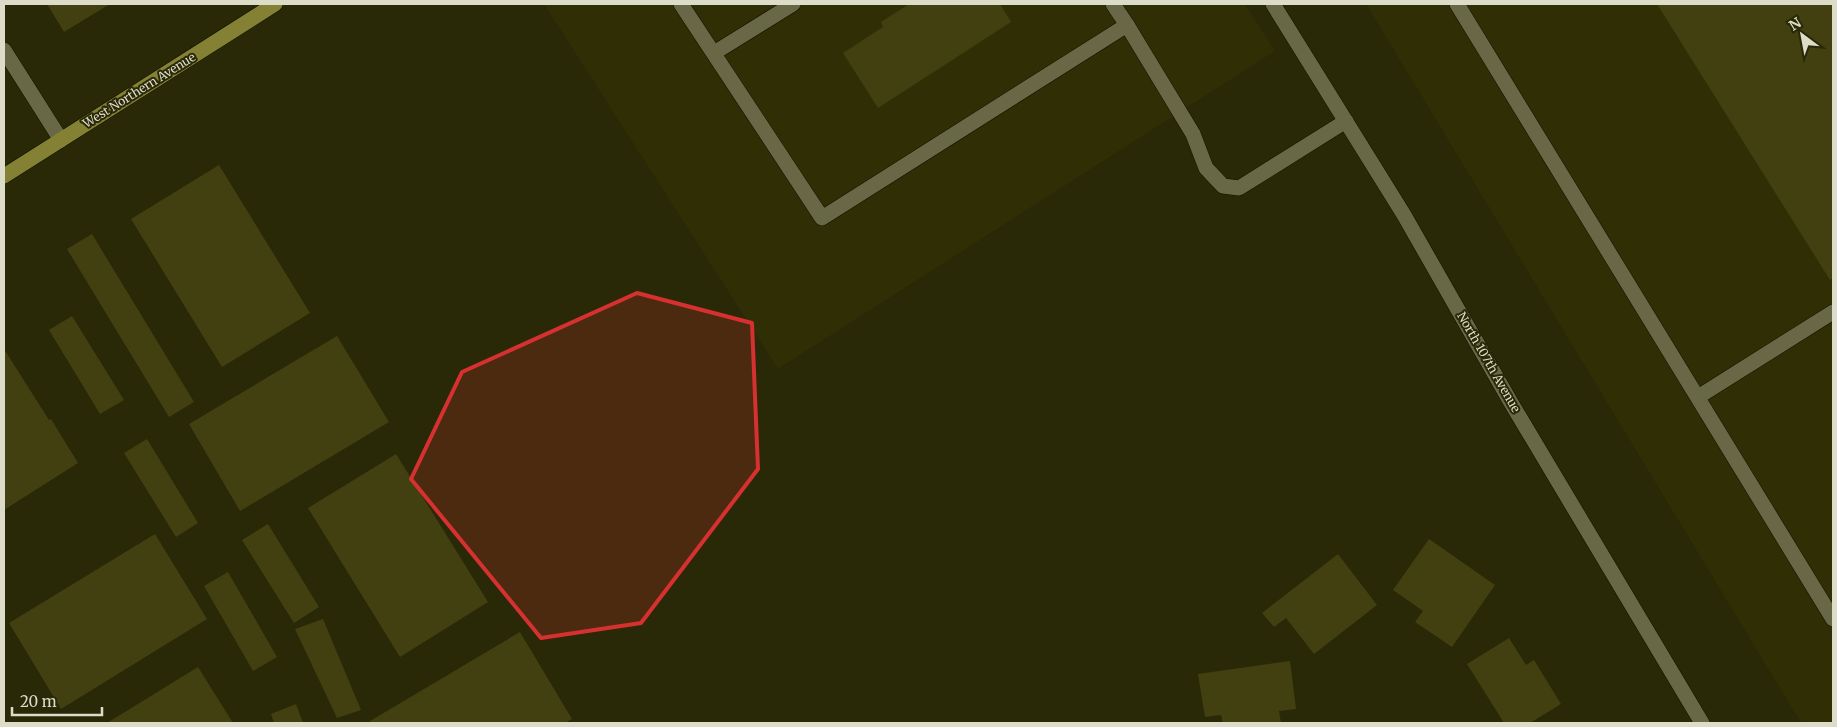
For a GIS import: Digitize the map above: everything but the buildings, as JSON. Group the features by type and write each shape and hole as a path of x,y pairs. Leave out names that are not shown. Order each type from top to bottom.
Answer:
{"main road":[{"name":"West Northern Avenue","path":"4,176 275,4"}],"street":[{"path":"681,4 822,218 1127,25"},
{"path":"1113,4 1193,134 1206,168 1222,186 1238,188 1346,121"},
{"name":"North 107th Avenue","path":"1273,4 1404,215 1510,401 1702,723"},
{"path":"1458,4 1831,611"},
{"path":"714,53 783,6"},
{"path":"4,50 61,140"},
{"path":"1698,397 1833,312"}],"highlighted area":[{"path":"637,293 752,323 758,469 641,623 541,638 411,479 462,372"}],"shaded area":[{"path":"544,4 1245,4 1275,51 778,369"},
{"path":"1366,4 1833,4 1833,723 1801,723"}]}
